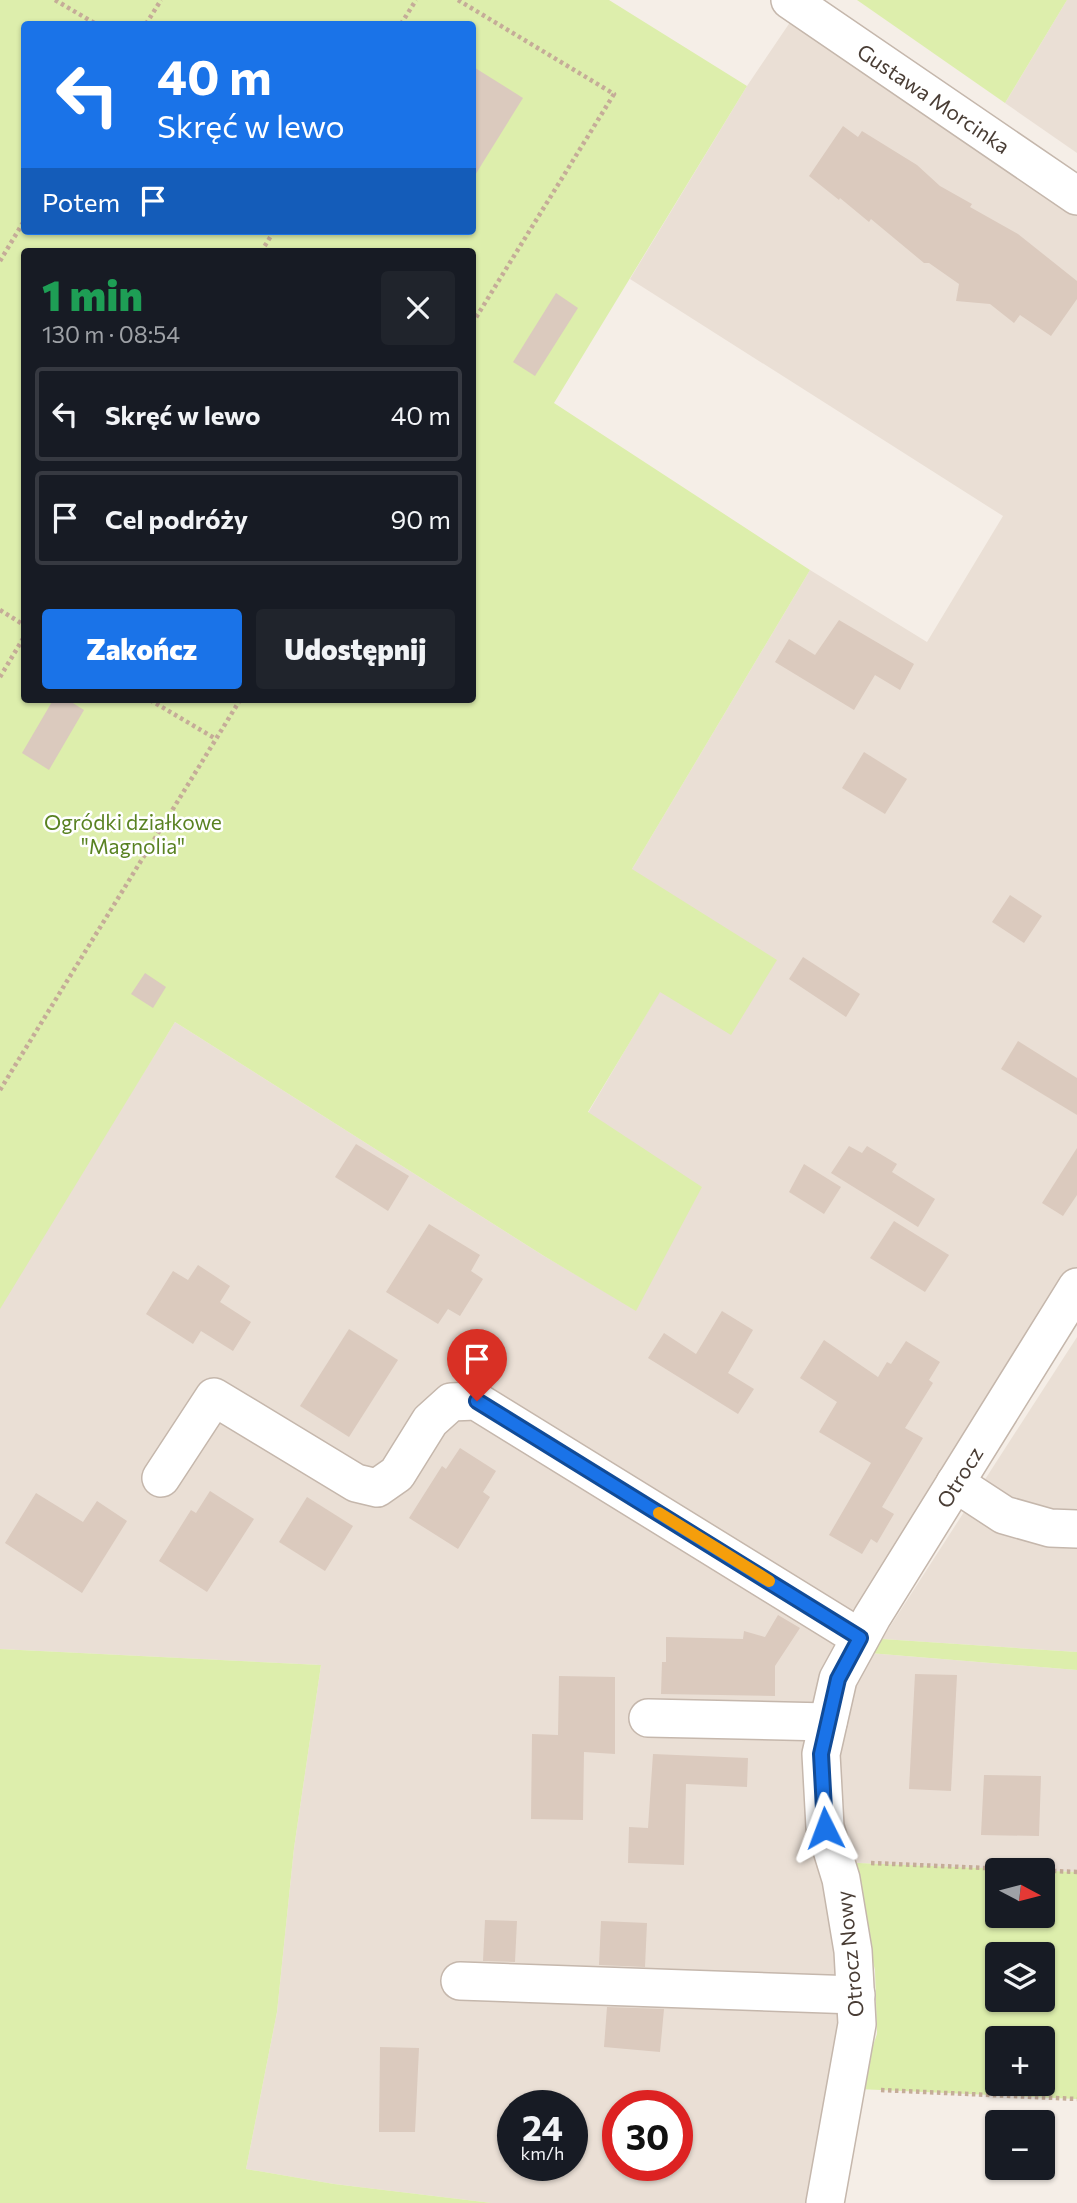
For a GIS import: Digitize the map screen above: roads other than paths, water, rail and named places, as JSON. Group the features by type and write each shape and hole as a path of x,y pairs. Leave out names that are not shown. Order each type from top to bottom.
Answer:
{"street":[{"name":"Gustawa Morcinka","path":"790,0 1077,196"},
{"name":"Otrocz","path":"852,1652 1077,1287"},
{"path":"161,1478 214,1397 356,1483 377,1488 397,1474 430,1421 451,1402 477,1401 852,1652"},
{"path":"956,1483 1004,1515 1050,1528 1077,1529"},
{"name":"Otrocz Nowy","path":"825,2203 857,2024 853,1951 836,1864 825,1828 821,1754 828,1723 852,1652"},
{"path":"648,1718 828,1723"},
{"path":"460,1981 856,1995"}],"park label":[{"name":"Ogródki działkowe \"Magnolia\"","path":"133,833"}]}
